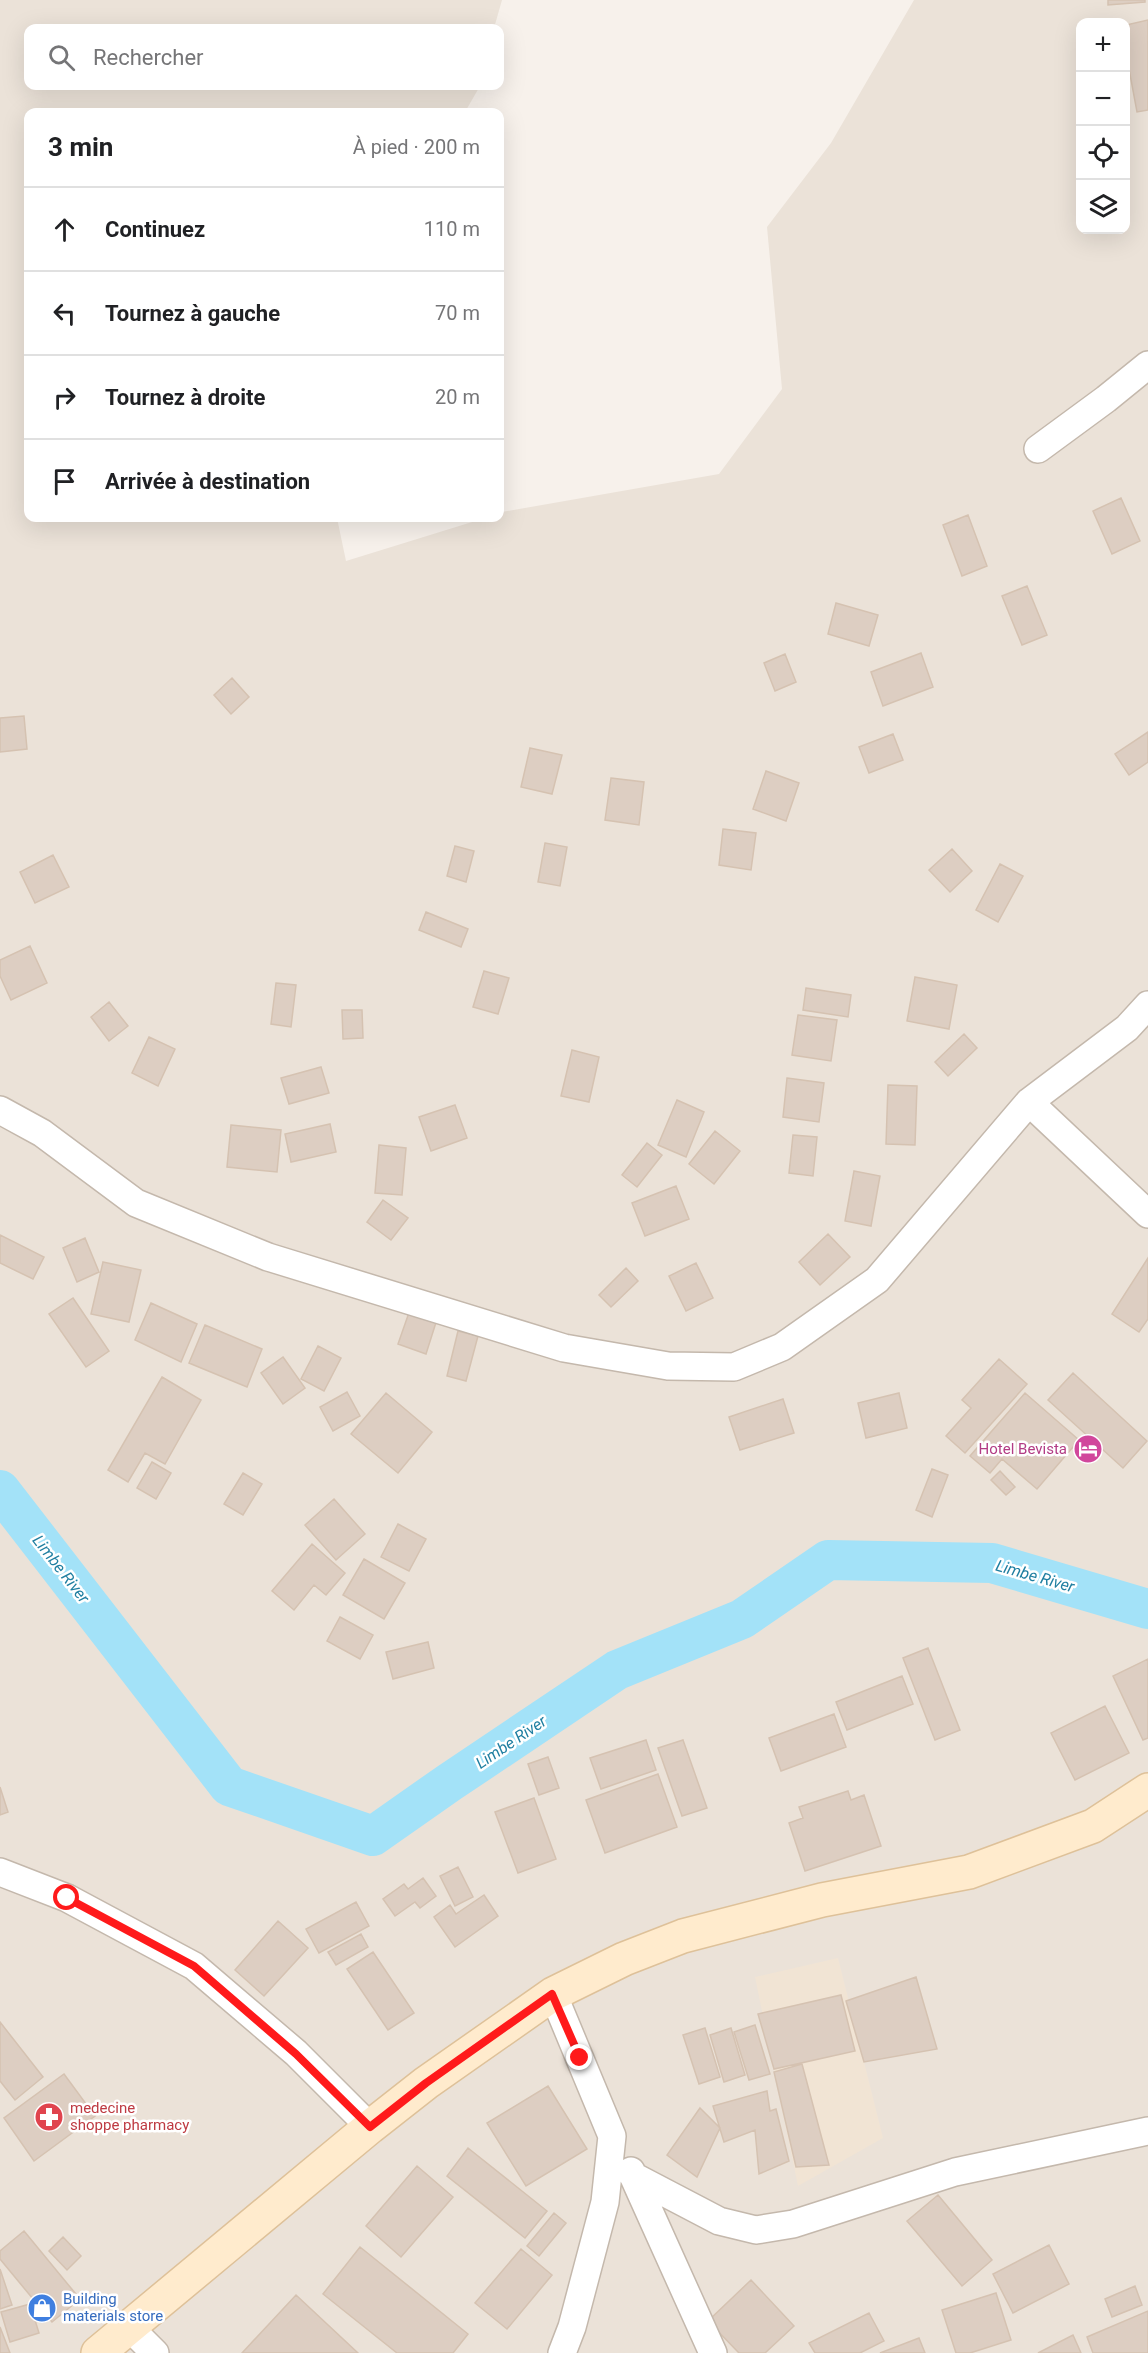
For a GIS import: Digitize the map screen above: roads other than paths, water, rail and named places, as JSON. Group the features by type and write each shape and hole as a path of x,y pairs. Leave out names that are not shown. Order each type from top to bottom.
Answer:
{"street":[{"path":"1038,449 1148,365"},
{"path":"0,1110 42,1133 136,1203 268,1257 564,1348 668,1366 734,1367 782,1347 877,1280 1029,1102 1127,1028 1148,1005"},
{"path":"1029,1102 1148,1214"},
{"path":"98,2353 370,2127 426,2083 552,1994 624,1959 683,1936 822,1900 969,1872 1093,1826 1148,1790"},
{"path":"0,1872 67,1898 194,1966 296,2054 370,2127"},
{"path":"552,1994 612,2136 633,2176 714,2353"},
{"path":"633,2176 719,2221 756,2230 793,2224 955,2172 1148,2131"},
{"path":"562,2353 573,2327 605,2202 612,2136"},
{"path":"129,2327 155,2353"}],"waterway":[{"name":"Limbe River","path":"0,1490 229,1786 373,1836 617,1670 742,1619 828,1560 992,1563 1148,1609"}],"place":[{"name":"Hotel Bevista","path":"1088,1449"},
{"name":"medecine shoppe pharmacy","path":"49,2117"},
{"name":"Building materials store","path":"42,2308"}]}
